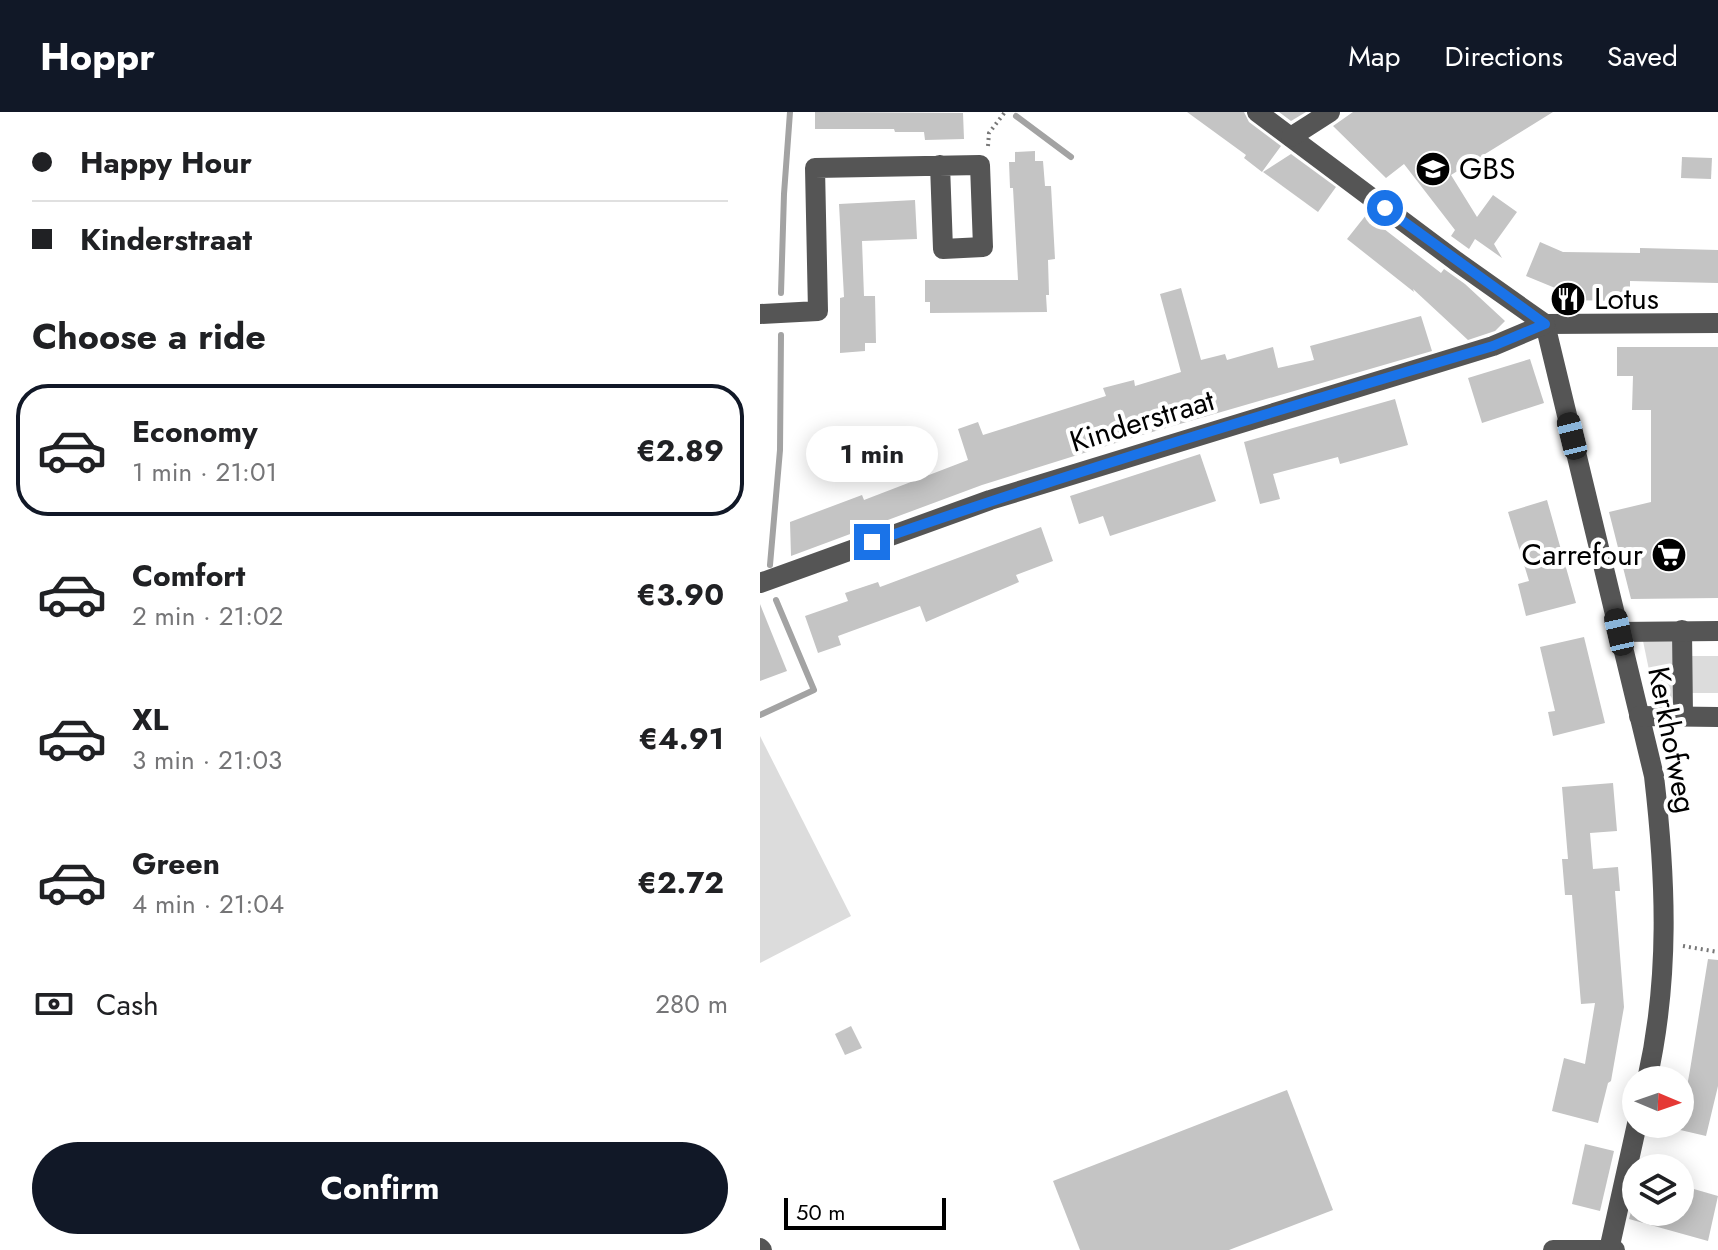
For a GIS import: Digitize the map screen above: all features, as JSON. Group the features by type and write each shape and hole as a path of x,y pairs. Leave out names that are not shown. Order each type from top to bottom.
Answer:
{"street":[{"path":"1257,112 1545,324 1718,323"},
{"path":"1291,137 1330,112"},
{"path":"760,314 818,311 815,168 940,165 980,165 983,247 943,249 940,165"},
{"name":"Kinderstraat","path":"760,583 990,500 1493,346 1545,324"},
{"name":"Kerkhofweg","path":"1545,324 1654,776 1661,839 1664,945 1659,1028 1650,1066"},
{"path":"1682,630 1683,716"},
{"path":"1619,632 1718,631"},
{"path":"1639,716 1718,717"},
{"path":"1553,1250 1611,1249 1634,1138"}],"path":[{"path":"980,165 988,159 989,133 1005,112"},
{"path":"1664,945 1718,952"}],"shaded area":[{"path":"1674,640 1672,704 1656,704 1643,641"},
{"path":"1692,656 1718,656 1718,693 1692,693"},
{"path":"760,736 851,916 760,963"}],"building":[{"path":"815,112 963,113 964,139 925,140 924,132 895,132 894,129 815,129"},
{"path":"1187,112 1244,112 1249,122 1281,146 1262,172 1244,158 1246,155"},
{"path":"1279,112 1306,112 1291,121"},
{"name":"GBS","path":"1353,112 1553,112 1451,175 1477,217 1493,195 1517,212 1494,244 1502,258 1475,239 1469,249 1451,236 1455,230 1404,164 1386,178 1333,126"},
{"path":"1035,151 1035,161 1043,161 1045,186 1051,186 1055,259 1048,260 1047,312 930,313 930,302 925,302 925,280 1018,280 1009,162 1015,162 1015,152"},
{"path":"1291,154 1336,187 1318,212 1263,172"},
{"path":"1682,157 1712,158 1711,179 1681,178"},
{"path":"915,200 917,239 862,241 864,296 875,296 876,343 865,343 865,351 840,353 840,298 844,297 839,204"},
{"path":"1366,215 1441,273 1444,269 1465,284 1505,321 1495,331 1468,340 1413,289 1414,292 1347,239"},
{"path":"1540,242 1563,252 1640,253 1640,248 1718,250 1718,283 1630,281 1630,301 1560,300 1560,290 1526,276"},
{"path":"1181,288 1201,360 1225,354 1227,360 1273,347 1278,368 1314,360 1310,346 1421,316 1432,351 982,485 791,556 790,522 862,495 864,500 968,460 958,429 978,422 983,435 1106,396 1103,388 1134,380 1135,386 1181,372 1160,294"},
{"path":"1617,347 1718,347 1718,598 1631,599 1609,512 1651,502 1651,410 1632,410 1633,376 1617,376"},
{"path":"1530,359 1544,403 1482,423 1468,378"},
{"path":"1395,399 1408,445 1340,464 1338,457 1273,474 1280,499 1260,504 1244,442"},
{"path":"1200,454 1216,501 1110,536 1103,516 1079,524 1070,496"},
{"path":"1547,500 1576,603 1526,616 1518,584 1529,581 1508,512"},
{"path":"1041,527 1053,561 1016,575 1019,582 926,622 920,606 838,636 841,645 818,653 805,616 848,601 845,593 878,582 880,587"},
{"path":"760,604 787,671 760,681"},
{"path":"1584,637 1605,723 1553,736 1548,712 1555,711 1540,647"},
{"path":"1613,783 1617,831 1590,833 1593,869 1618,867 1620,891 1615,891 1624,1007 1611,1081 1598,1123 1552,1111 1564,1058 1585,1064 1595,1003 1581,1004 1572,895 1565,895 1562,859 1568,859 1562,787"},
{"path":"1708,959 1718,960 1718,1086 1706,1136 1694,1133 1694,1066 1691,1066"},
{"path":"851,1026 862,1048 845,1055 835,1034"},
{"path":"1287,1090 1333,1210 1229,1250 1080,1250 1053,1181"},
{"path":"1585,1144 1614,1151 1600,1211 1572,1204"},
{"path":"1694,1189 1718,1196 1708,1241 1654,1226 1694,1226"}],"waterway":[{"path":"781,293 790,112"},
{"path":"1016,116 1071,157"},
{"path":"770,565 780,450 781,335"},
{"path":"760,715 814,690 776,600"}],"place":[{"name":"GBS","path":"1433,169"},
{"name":"Lotus","path":"1568,299"},
{"name":"Carrefour","path":"1669,555"}],"route":[{"path":"872,542 990,500 1493,346 1545,324 1385,208"}]}
